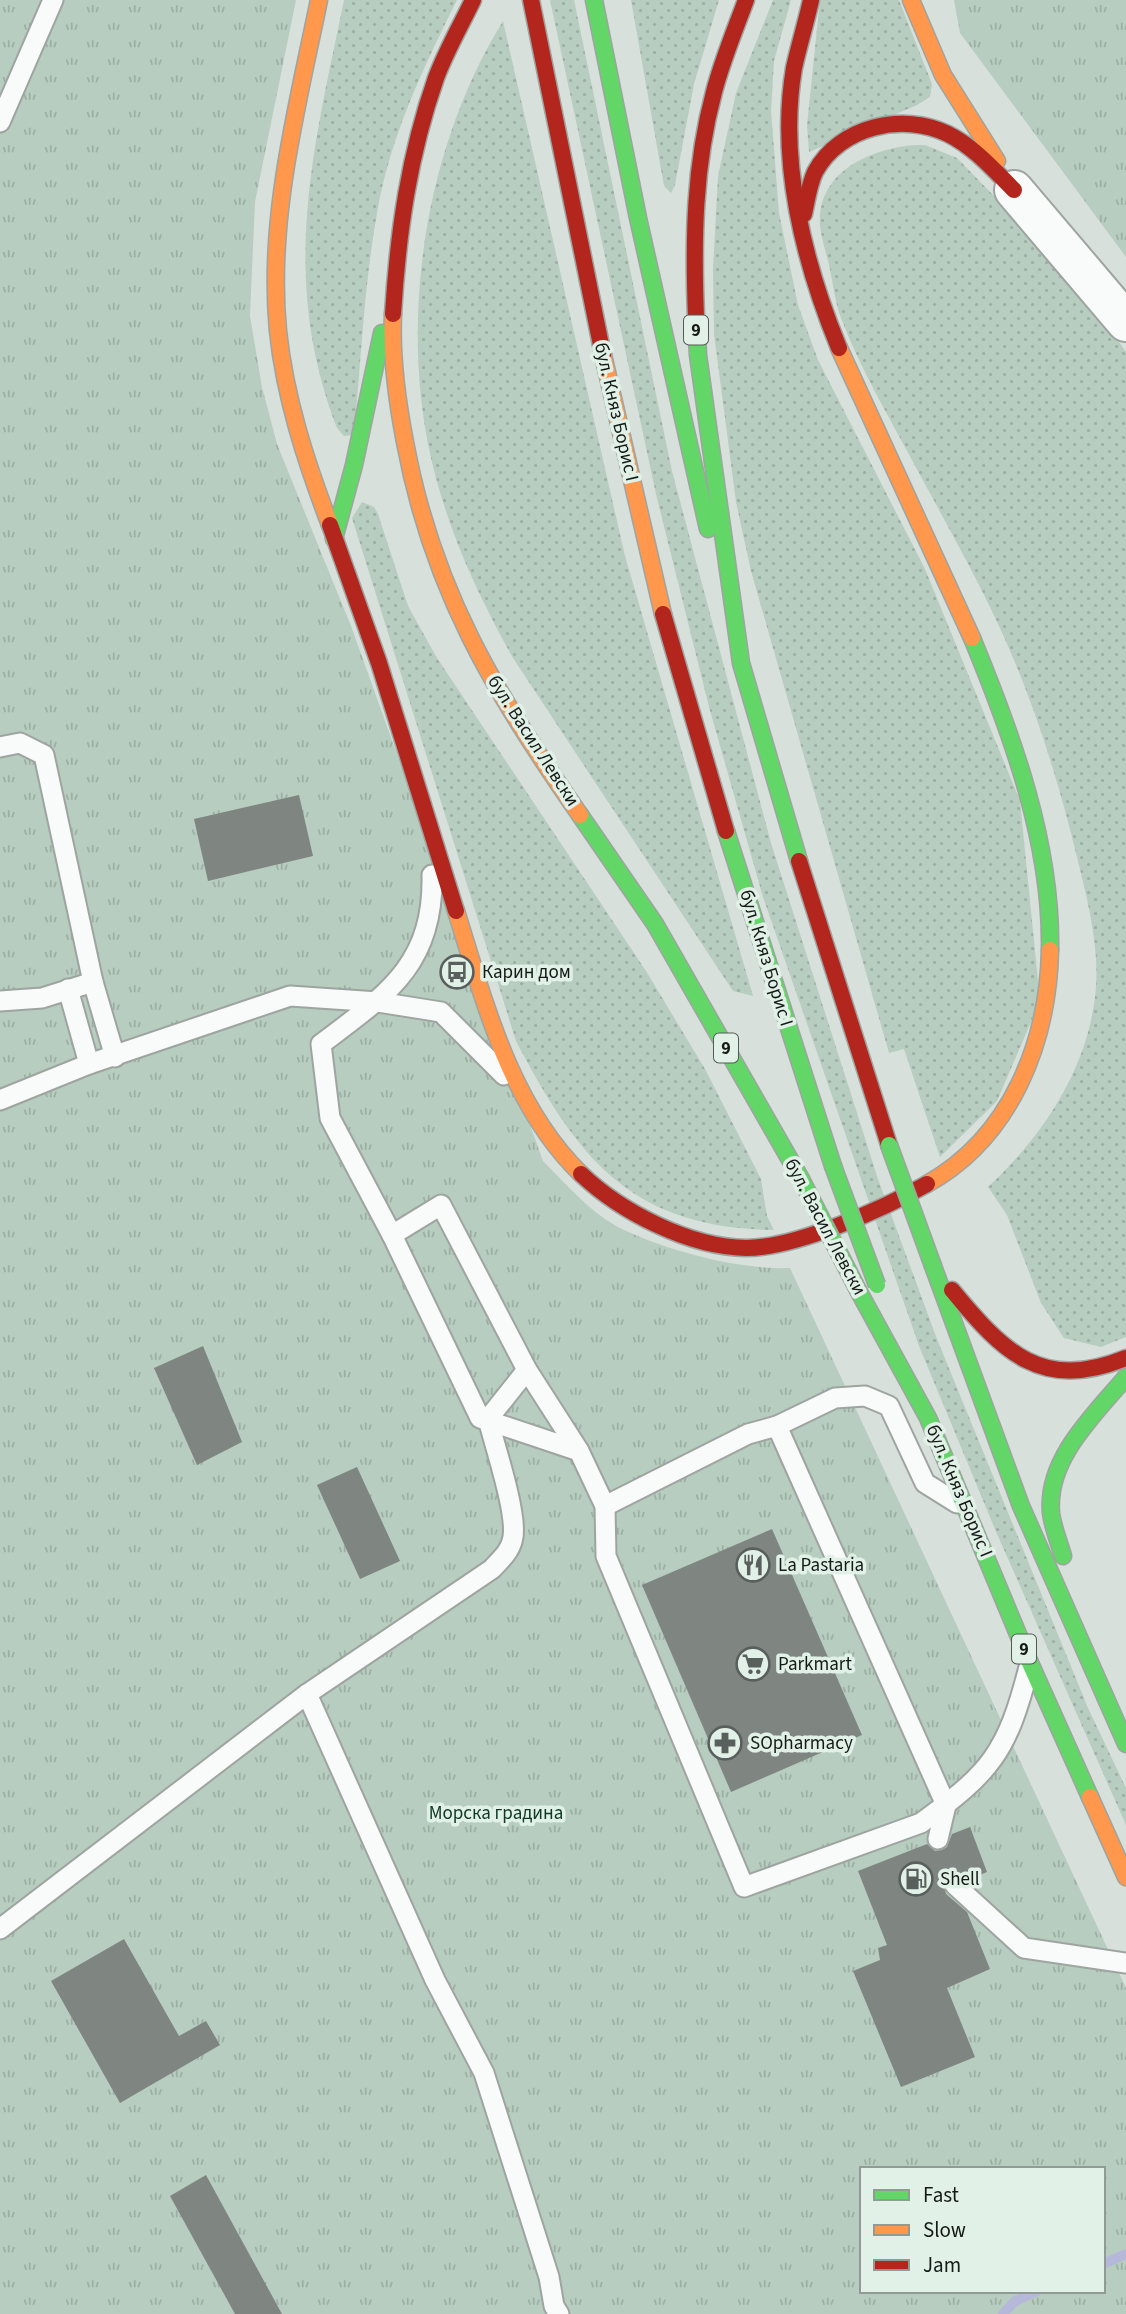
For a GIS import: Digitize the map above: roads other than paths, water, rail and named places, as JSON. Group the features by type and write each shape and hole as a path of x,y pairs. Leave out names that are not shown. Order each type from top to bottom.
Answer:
{"main road":[{"path":"319,0 284,171 276,233 275,290 279,341 299,442 370,633 474,969 518,1088 565,1158 595,1187 626,1209 695,1238 733,1248 774,1246 894,1203 922,1189 964,1161 991,1134 1005,1113 1040,1034 1051,969 1050,900 1033,813 995,690 961,611 836,346 809,269 800,230 790,99 796,58 811,0"},
{"name":"бул. Васил Левски","path":"474,0 426,105 407,173 396,266 395,343 400,417 410,483 425,538 441,580 473,648 650,917 801,1180 929,1419"},
{"path":"594,0 638,218 741,663"},
{"name":"9","path":"746,0 726,53 709,119 695,204 692,263 698,355 741,663 821,938 889,1145 1021,1506 1097,1684 1126,1744"},
{"path":"911,0 943,75 1014,190"},
{"name":"бул. Княз Борис I","path":"531,1 600,341 658,596 723,821 833,1166 877,1286 1030,1663 1126,1877"},
{"path":"800,230 811,181 828,155 849,138 886,124 905,122 948,134 1014,190"},
{"path":"334,539 354,464 396,266"},
{"path":"933,1266 992,1338 1034,1366 1077,1371 1096,1369 1126,1358"},
{"path":"1097,1684 1051,1510 1052,1496 1060,1463 1126,1377"}],"street":[{"path":"1014,190 1126,322"}],"lane":[{"path":"0,122 53,0"},
{"path":"0,747 20,743 44,755 93,982 115,1056"},
{"path":"431,830 433,908 419,950 378,1002 321,1044 330,1118 392,1235 480,1418 579,1451"},
{"path":"0,1001 41,998 93,982"},
{"path":"68,989 89,1064"},
{"path":"0,1100 89,1064 290,996 378,1002 441,1012 518,1088"},
{"path":"392,1235 441,1205 527,1370 579,1451 605,1506 606,1556 744,1887 921,1824 946,1805 980,1777 1002,1746 1017,1714 1030,1663"},
{"path":"488,1419 527,1370"},
{"path":"605,1506 748,1434 777,1426 835,1398 865,1396 889,1406 925,1483 966,1508"},
{"path":"0,1929 307,1694 492,1569 508,1552 513,1537 513,1519 488,1419"},
{"path":"777,1426 946,1805 938,1839"},
{"path":"307,1694 435,1980 484,2074 545,2264 554,2306 559,2314"},
{"path":"955,1885 1024,1948 1126,1963"}],"waterway":[{"path":"1105,2263 1126,2254"},
{"path":"1003,2314 1015,2301 1033,2293"}],"place":[{"name":"Карин дом","path":"457,972"},
{"name":"La Pastaria","path":"753,1565"},
{"name":"Parkmart","path":"753,1664"},
{"name":"SOpharmacy","path":"725,1743"},
{"name":"Shell","path":"916,1879"}],"park label":[{"name":"Морска градина","path":"496,1813"}]}
